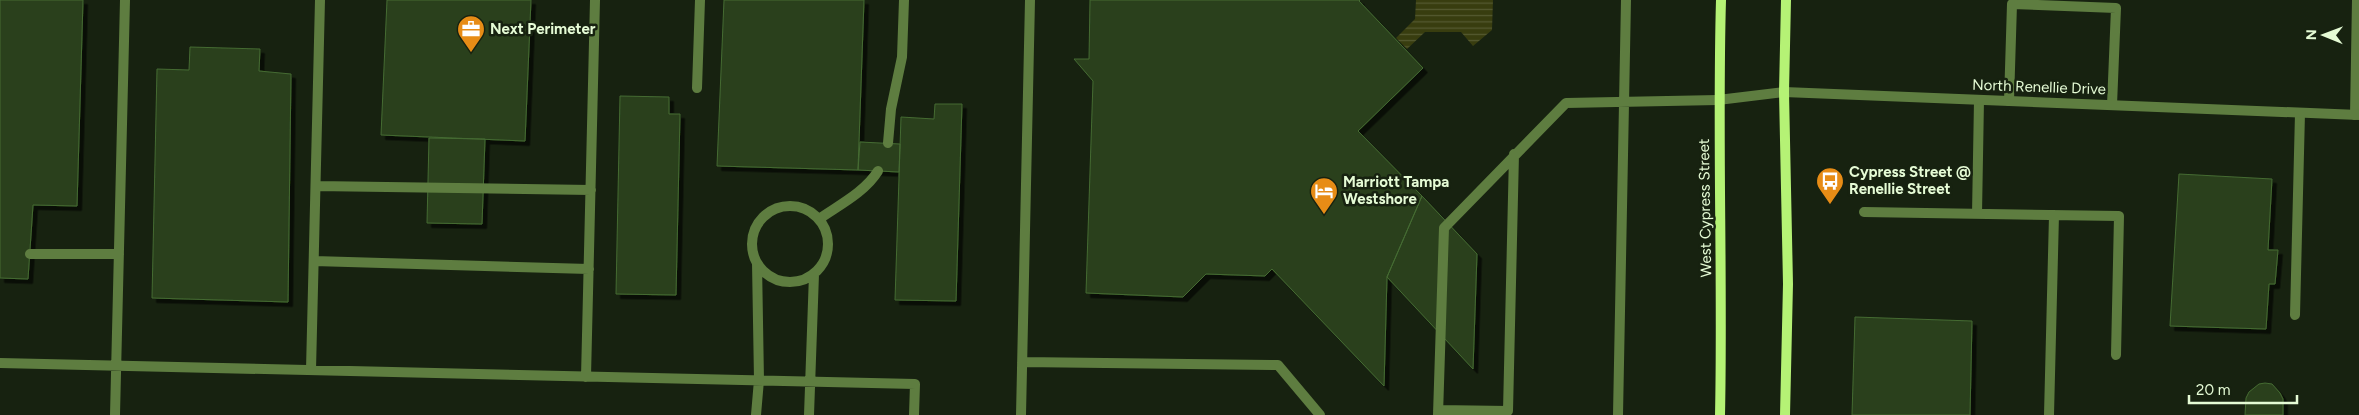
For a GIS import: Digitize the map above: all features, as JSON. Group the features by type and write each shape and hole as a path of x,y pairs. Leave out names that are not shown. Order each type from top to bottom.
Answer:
{"street":[{"path":"115,415 125,0"},
{"path":"311,370 320,0"},
{"path":"586,376 595,0"},
{"path":"697,88 700,0"},
{"path":"888,144 902,58 904,0"},
{"path":"1021,415 1030,0"},
{"path":"1618,415 1626,0"},
{"name":"West Cypress Street","path":"1720,0 1718,100 1722,314 1720,415"},
{"path":"1785,415 1788,284 1784,92 1786,0"},
{"path":"2357,0 2357,115"},
{"path":"2009,102 2012,4 2116,8 2112,105"},
{"name":"North Renellie Drive","path":"1438,412 1444,228 1514,154 1566,103 1718,100 1784,92 2357,115"},
{"path":"1977,214 1979,100"},
{"path":"2295,315 2300,113"},
{"path":"1438,412 1508,411 1514,154"},
{"path":"819,218 858,192 873,180 878,171"},
{"path":"316,186 591,190"},
{"path":"756,263 765,273 783,282 802,281 814,274 822,265 829,241 819,218 809,210 798,206 785,206 768,213 755,227 752,239 752,252 756,263 759,380 756,415"},
{"path":"1864,212 2119,216 2116,355"},
{"path":"2049,415 2054,215"},
{"path":"30,254 119,254"},
{"path":"314,261 589,269"},
{"path":"809,415 814,274"},
{"path":"1022,362 1278,366 1320,415"},
{"path":"0,363 915,384 914,415"}],"shaded area":[{"path":"1416,0 1493,0 1492,30 1473,46 1461,32 1425,32 1407,49 1396,38 1415,19"}],"building":[{"path":"0,0 83,0 77,206 33,205 28,279 0,278"},
{"path":"387,0 531,0 525,141 381,135"},
{"path":"724,0 864,0 858,170 717,166"},
{"path":"1090,0 1360,0 1423,68 1358,131 1422,196 1387,277 1384,386 1272,269 1265,276 1206,274 1183,297 1086,293 1093,81 1074,59 1089,59"},
{"path":"190,47 260,49 259,71 291,74 288,302 152,298 157,69 189,70"},
{"path":"620,96 669,97 669,114 680,114 676,295 616,294"},
{"path":"935,104 962,104 956,301 895,300 901,117 934,119"},
{"path":"429,138 485,139 482,224 427,223"},
{"path":"860,142 900,144 899,172 858,170"},
{"path":"2179,174 2272,179 2268,250 2278,250 2275,284 2269,284 2266,329 2170,326"},
{"path":"1422,196 1477,254 1473,369 1387,277"},
{"path":"1855,317 1972,321 1970,415 1852,415"},
{"path":"2259,384 2272,384 2280,393 2283,399 2283,415 2245,415 2246,398 2249,392"}],"place":[{"name":"Next Perimeter","path":"471,53"},
{"name":"Cypress Street @ Renellie Street","path":"1830,205"},
{"name":"Marriott Tampa Westshore","path":"1324,215"}]}
